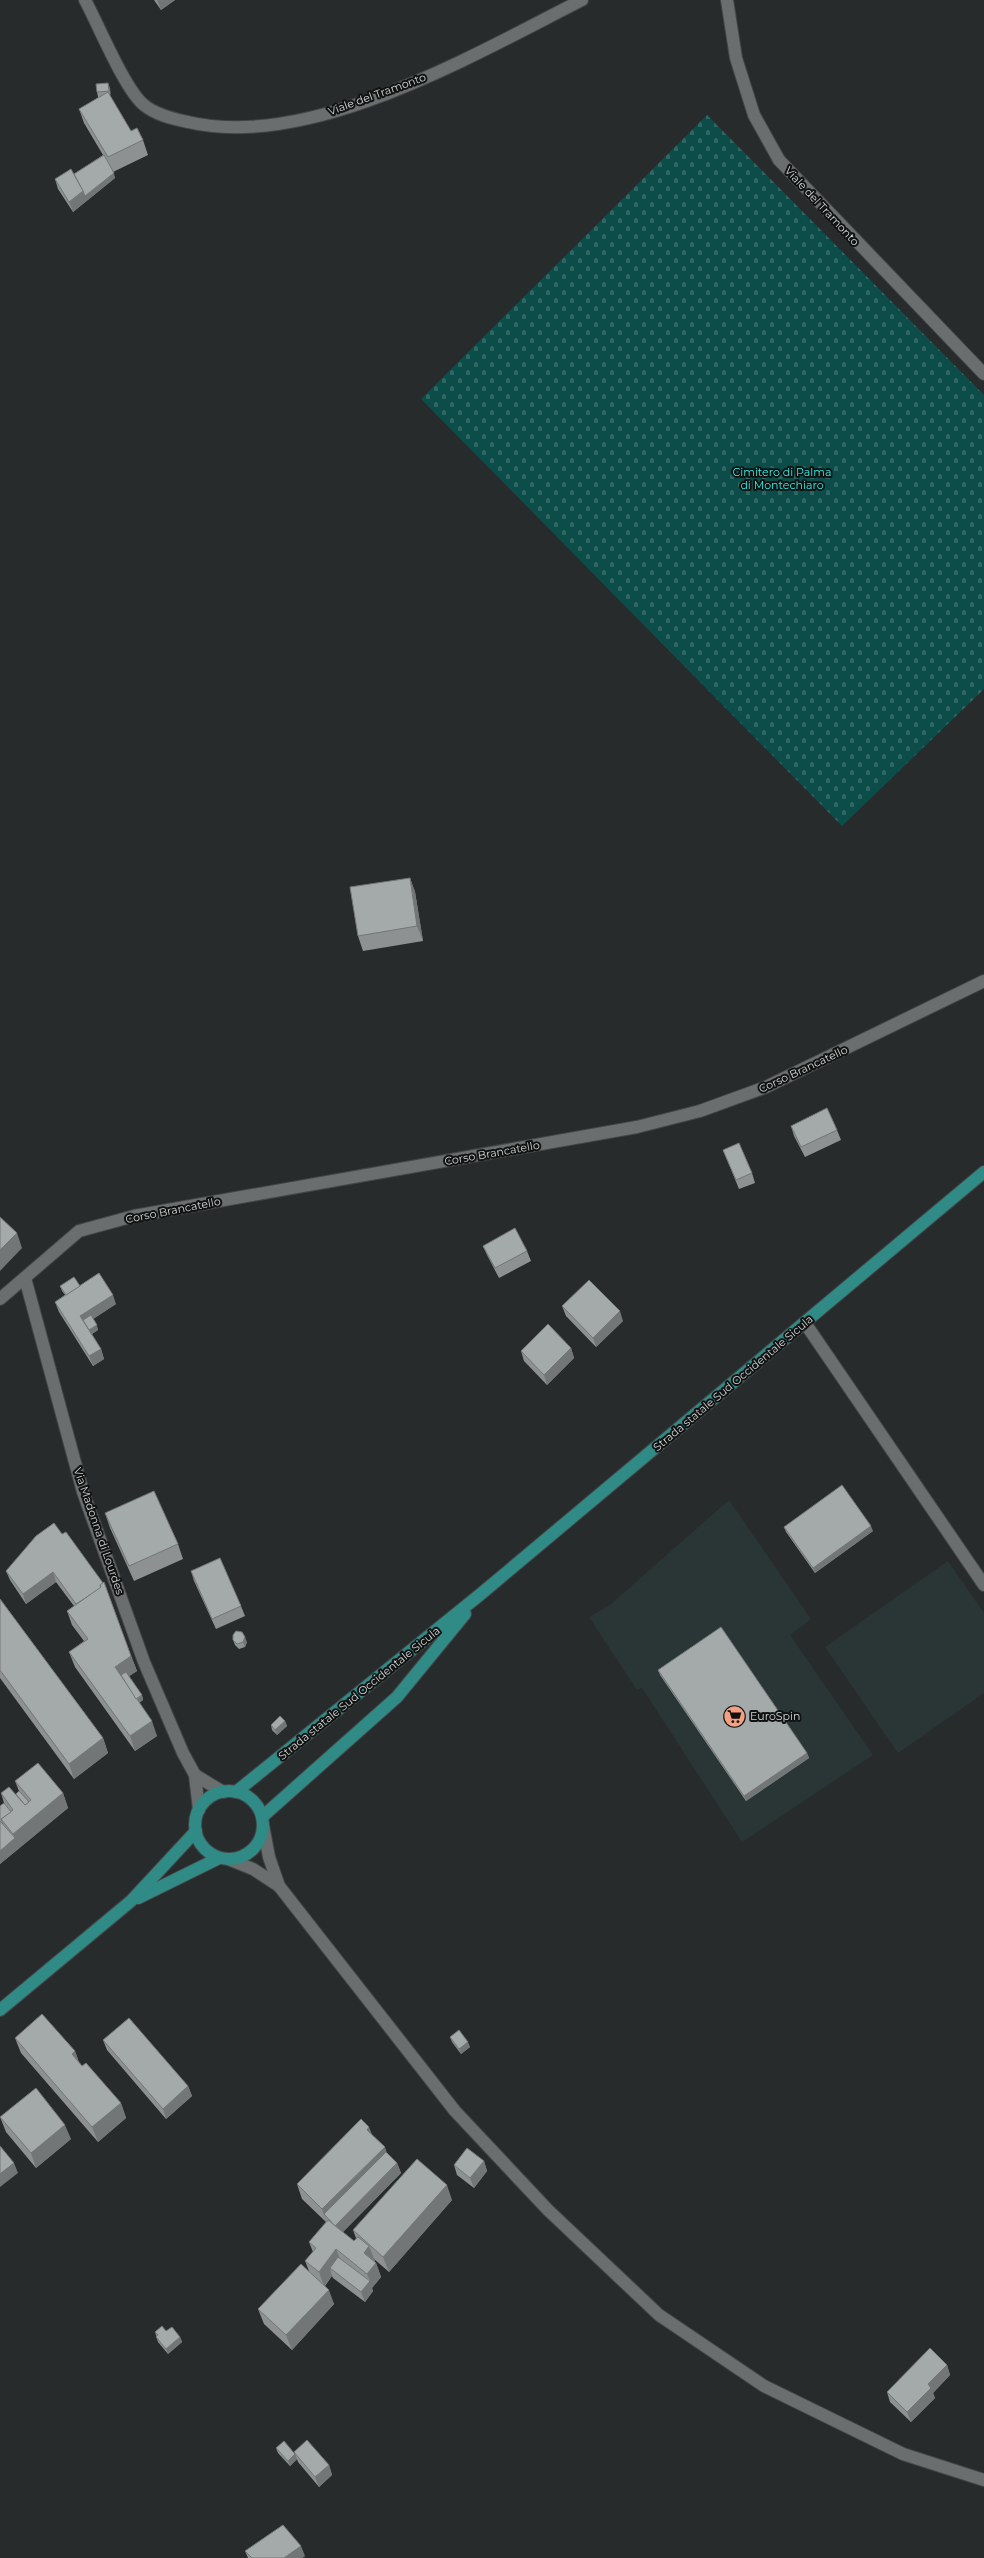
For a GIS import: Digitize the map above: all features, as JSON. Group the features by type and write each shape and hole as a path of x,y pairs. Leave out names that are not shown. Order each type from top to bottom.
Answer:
{"main road":[{"name":"Strada statale Sud Occidentale Sicula","path":"236,1792 482,1593 984,1172"},
{"name":"Strada statale Sud Occidentale Sicula","path":"131,1901 223,1858 240,1858 253,1849 261,1837 262,1821 397,1697 482,1593"},
{"path":"223,1858 203,1847 196,1831 199,1810 209,1798 223,1792 236,1792 249,1798 259,1810 262,1821"},
{"name":"Strada statale Sud Occidentale Sicula","path":"0,2010 131,1901 196,1831"}],"street":[{"name":"Viale del Tramonto","path":"84,0 126,81 143,104 165,117 207,126 264,127 340,110 407,84 492,46 582,0"},
{"name":"Viale del Tramonto","path":"727,0 736,58 751,108 779,160 984,374"},
{"name":"Corso Brancatello","path":"0,1299 79,1231 134,1216 637,1127 700,1111 766,1087 984,981"},
{"name":"Via Madonna di Lourdes","path":"25,1278 84,1492 144,1662 183,1753 195,1776 199,1810"},
{"path":"805,1323 984,1585"},
{"path":"195,1776 223,1792"},
{"path":"262,1821 269,1858 279,1886 455,2111 548,2210 658,2315 764,2386 902,2454 984,2480"},
{"path":"223,1858 253,1869 279,1886"}],"shaded area":[{"path":"729,1500 811,1619 790,1635 873,1755 742,1842 642,1688 637,1690 589,1617 611,1604"},
{"path":"948,1561 984,1613 984,1693 898,1753 825,1647"}],"green space":[{"name":"Cimitero di Palma di Montechiaro","path":"707,115 984,395 984,689 842,826 421,399"}],"building":[{"path":"108,83 109,91 97,92 96,84"},
{"path":"108,92 131,131 137,128 143,140 108,157 79,109"},
{"path":"104,155 114,173 85,196 74,174"},
{"path":"71,169 83,191 69,202 55,179"},
{"path":"410,878 417,926 358,936 350,887"},
{"path":"827,1108 837,1130 801,1147 791,1126"},
{"path":"739,1143 752,1173 736,1180 723,1150"},
{"path":"0,1217 17,1233 0,1250"},
{"path":"515,1228 527,1251 495,1268 483,1246"},
{"path":"99,1273 113,1295 80,1316 101,1349 89,1356 55,1302"},
{"path":"74,1277 80,1286 66,1295 60,1286"},
{"path":"589,1280 620,1311 593,1338 562,1306"},
{"path":"91,1315 97,1325 89,1330 83,1320"},
{"path":"548,1324 571,1348 544,1375 521,1351"},
{"path":"842,1485 871,1526 813,1568 784,1527"},
{"path":"154,1491 178,1544 129,1566 105,1513"},
{"path":"54,1523 62,1534 66,1532 103,1583 100,1585 101,1588 76,1604 53,1572 23,1594 6,1571 36,1536"},
{"path":"220,1558 241,1606 212,1619 191,1571"},
{"path":"104,1582 131,1656 115,1667 152,1721 130,1736 69,1652 88,1639 67,1611 101,1587 100,1585"},
{"path":"0,1599 103,1738 69,1764 0,1670"},
{"name":"EuroSpin","path":"721,1627 807,1753 744,1796 658,1670"},
{"path":"236,1631 242,1632 245,1637 243,1642 237,1644 233,1640 233,1635"},
{"path":"126,1672 142,1695 136,1699 121,1675"},
{"path":"280,1716 285,1721 275,1730 271,1725"},
{"path":"38,1763 63,1793 13,1834 1,1819 13,1810 1,1793 9,1787 25,1805 31,1800 15,1781"},
{"path":"19,1791 29,1802 25,1805 16,1794"},
{"path":"4,1803 11,1812 1,1819 3,1824 0,1821 0,1806"},
{"path":"0,1821 15,1838 0,1851"},
{"path":"42,2014 75,2051 72,2054 82,2066 86,2063 121,2103 92,2127 15,2038"},
{"path":"129,2018 188,2086 163,2109 103,2040"},
{"path":"459,2030 468,2042 459,2049 450,2037"},
{"path":"36,2088 65,2125 31,2153 0,2117"},
{"path":"361,2119 369,2127 367,2130 385,2147 322,2209 297,2184"},
{"path":"0,2146 14,2163 0,2174"},
{"path":"467,2148 484,2161 470,2178 454,2165"},
{"path":"386,2152 397,2163 335,2226 324,2214"},
{"path":"417,2159 447,2185 383,2257 353,2230"},
{"path":"328,2220 354,2241 358,2237 369,2246 364,2253 376,2263 367,2274 336,2249 319,2272 305,2261 316,2248 309,2242"},
{"path":"338,2257 370,2281 361,2292 330,2268"},
{"path":"301,2264 329,2290 286,2335 258,2309"},
{"path":"162,2326 166,2331 172,2327 180,2337 166,2349 156,2337 158,2335 155,2332"},
{"path":"930,2348 947,2365 928,2384 931,2388 907,2412 887,2392"},
{"path":"307,2440 329,2465 315,2477 294,2452"},
{"path":"284,2441 295,2454 288,2461 276,2448"},
{"path":"283,2525 301,2546 284,2558 252,2558 245,2551"}],"place":[{"name":"EuroSpin","path":"734,1716"}]}
